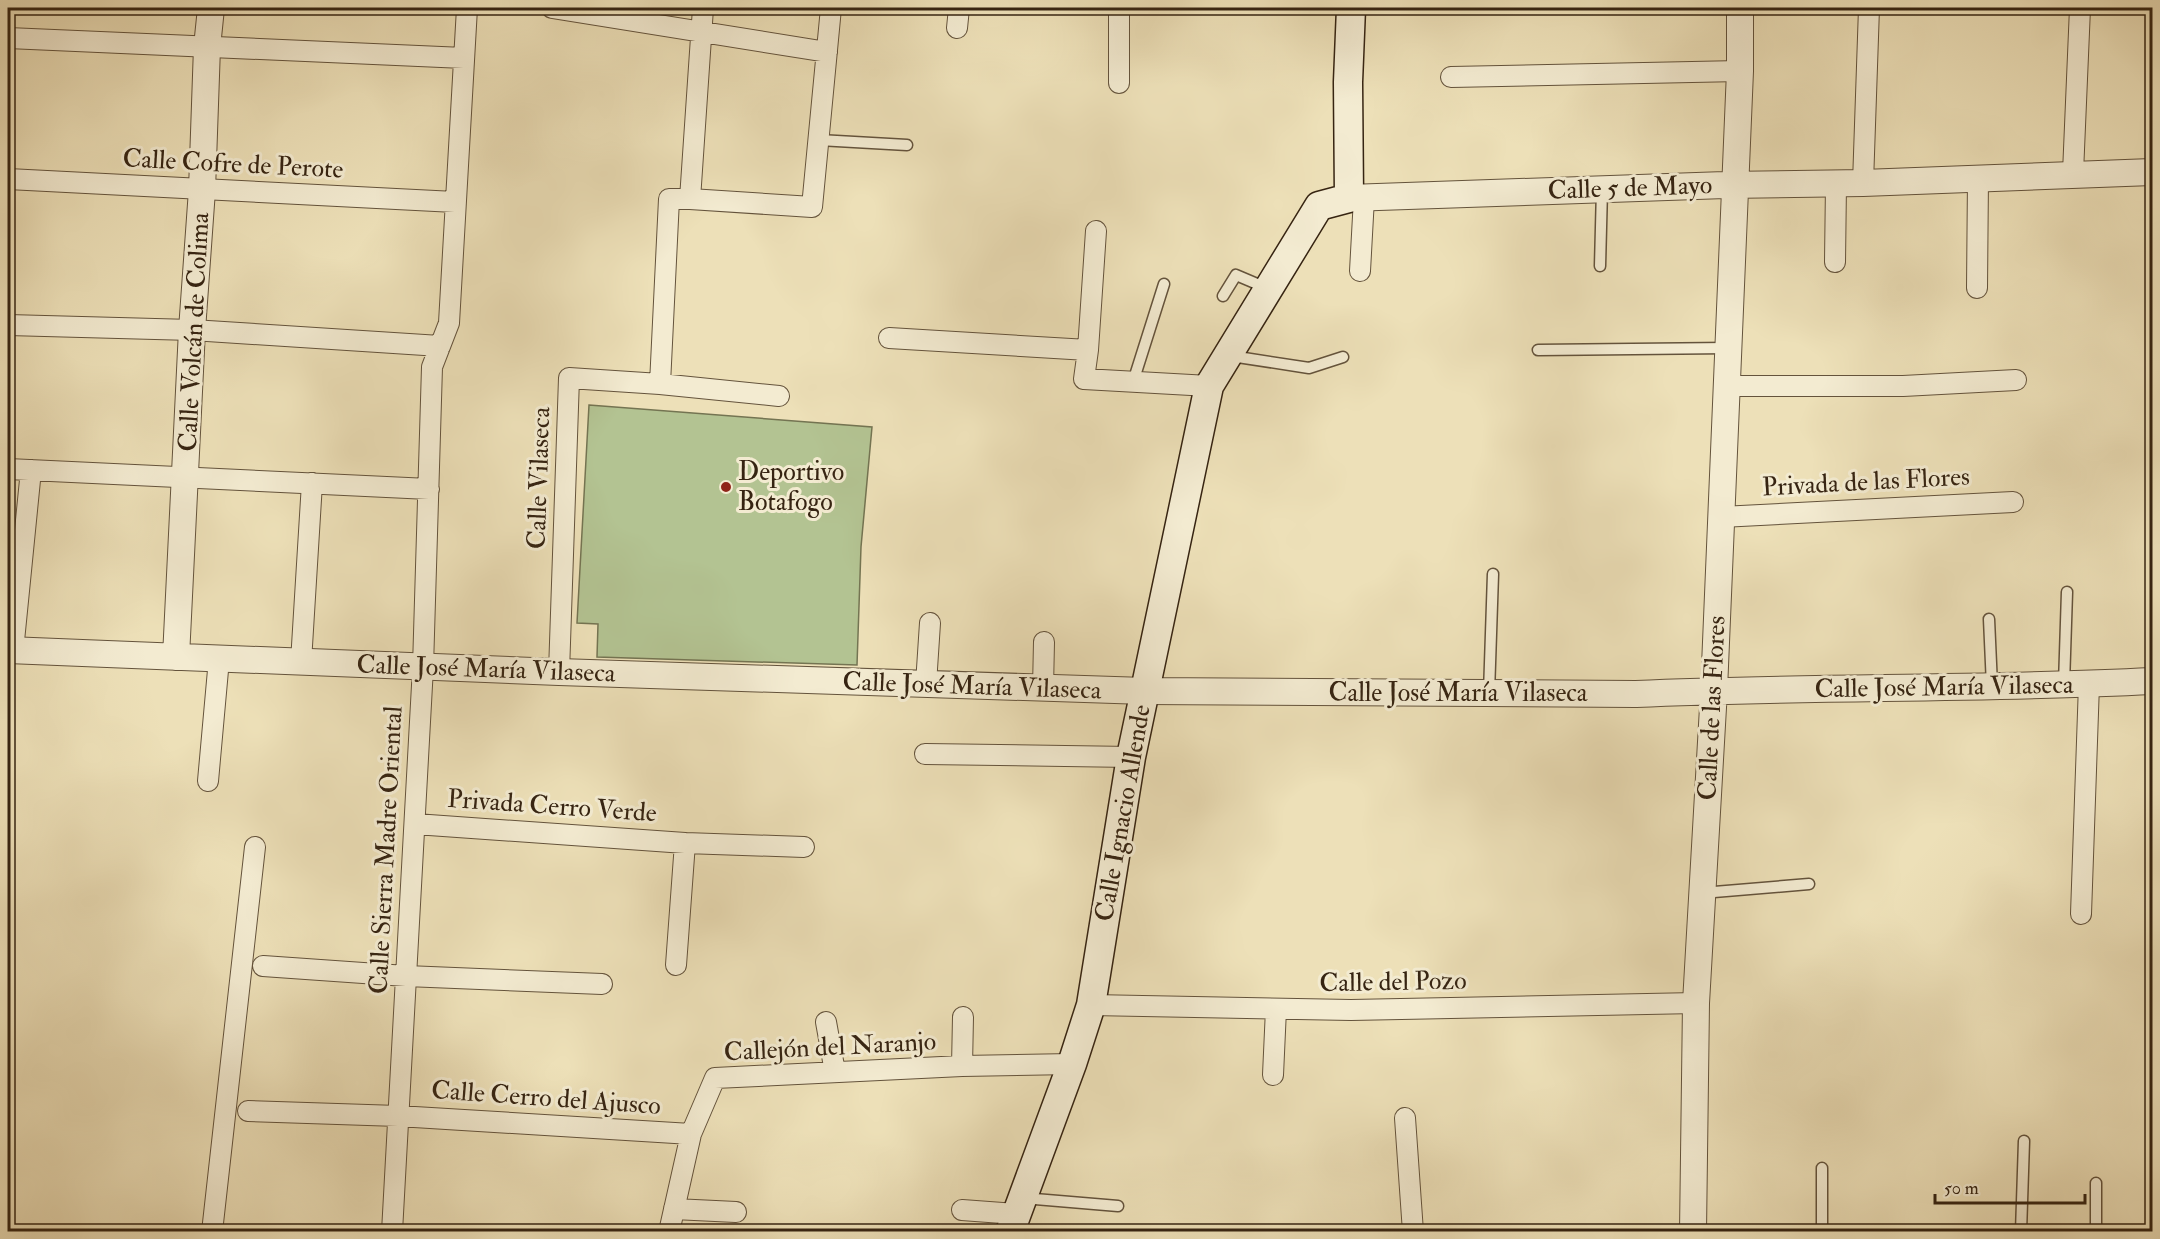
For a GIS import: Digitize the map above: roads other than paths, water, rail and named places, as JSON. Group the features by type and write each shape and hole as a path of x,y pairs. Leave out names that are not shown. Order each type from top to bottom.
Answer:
{"main road":[{"path":"1351,8 1348,82 1356,198"},
{"name":"Calle 5 de Mayo","path":"1209,386 1319,206 1356,198"},
{"name":"Calle Ignacio Allende","path":"1016,1214 1072,1064 1090,1005 1131,757 1209,386"}],"street":[{"name":"Calle Volcán de Colima","path":"176,657 192,330 202,190 207,47 211,8"},
{"name":"Calle Sierra Madre Oriental","path":"392,1232 423,666 432,367 449,323 467,8"},
{"path":"552,8 618,13 701,32 827,52"},
{"path":"690,199 703,8"},
{"path":"660,384 669,200 690,199 812,207 831,8"},
{"path":"957,28 959,8"},
{"path":"1119,8 1119,83"},
{"name":"Calle de las Flores","path":"1694,1232 1696,1004 1714,690 1740,70 1740,8"},
{"path":"1863,183 1869,8"},
{"path":"2073,173 2080,8"},
{"path":"8,38 464,58"},
{"path":"1451,77 1740,70"},
{"name":"Calle 5 de Mayo","path":"1356,198 2152,172"},
{"path":"1977,288 1978,178"},
{"name":"Calle Cofre de Perote","path":"8,179 455,202"},
{"path":"1835,262 1836,184"},
{"path":"1356,198 1360,271"},
{"path":"1096,231 1084,379 1209,386"},
{"path":"8,325 192,330 441,346"},
{"path":"889,338 1088,350"},
{"name":"Calle Vilaseca","path":"559,672 569,378 779,396"},
{"path":"1727,386 1903,386 2016,380"},
{"path":"8,469 429,489"},
{"path":"10,651 30,470"},
{"path":"301,662 312,483"},
{"name":"Privada de las Flores","path":"1721,517 2013,502"},
{"path":"926,684 930,623"},
{"path":"1043,688 1044,642"},
{"name":"Calle José María Vilaseca","path":"10,651 1145,691 1636,694 1714,690 2064,685 2152,681"},
{"path":"208,781 219,659"},
{"path":"2081,914 2089,684"},
{"path":"925,754 1131,757"},
{"name":"Privada Cerro Verde","path":"414,824 685,843 804,847"},
{"name":"Privada Cerro Verde","path":"676,964 685,843"},
{"path":"212,1232 255,847"},
{"path":"263,966 406,976 602,984"},
{"name":"Calle del Pozo","path":"1090,1005 1351,1010 1696,1004"},
{"path":"1273,1075 1276,1009"},
{"path":"962,1066 963,1017"},
{"path":"826,1022 835,1072"},
{"name":"Callejón del Naranjo","path":"669,1232 691,1134 715,1078 962,1066 1072,1064"},
{"name":"Calle Cerro del Ajusco","path":"248,1111 398,1116 691,1134"},
{"path":"1405,1118 1413,1232"},
{"path":"674,1209 736,1212"},
{"path":"962,1210 1016,1214"}],"lane":[{"path":"819,140 907,145"},
{"path":"1600,266 1602,189"},
{"path":"1223,296 1236,275 1269,289"},
{"path":"1133,382 1164,284"},
{"path":"1538,350 1728,348"},
{"path":"1228,356 1309,368 1343,357"},
{"path":"1488,693 1493,574"},
{"path":"2064,685 2067,592"},
{"path":"1989,619 1992,686"},
{"path":"1702,893 1809,884"},
{"path":"2021,1232 2024,1141"},
{"path":"1822,1168 1822,1232"},
{"path":"2096,1183 2096,1232"},
{"path":"1016,1214 1118,1206"}],"place":[{"name":"Deportivo Botafogo","path":"726,487"}]}
